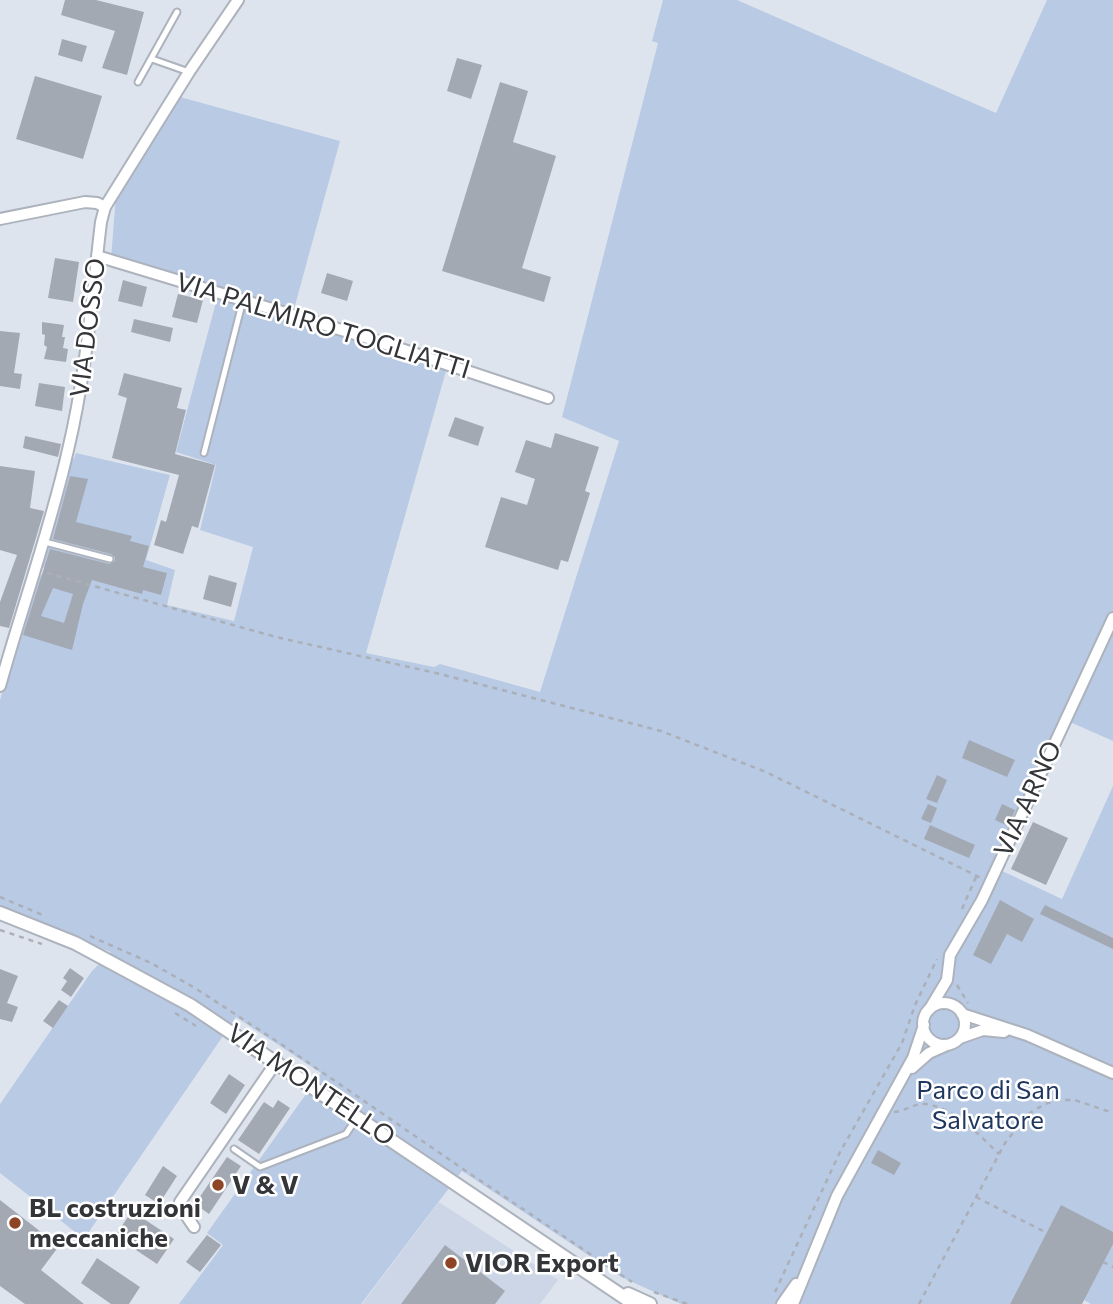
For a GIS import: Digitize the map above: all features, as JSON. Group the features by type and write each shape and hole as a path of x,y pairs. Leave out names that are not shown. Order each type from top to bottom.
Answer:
{"street":[{"name":"VIA DOSSO","path":"0,686 37,570 68,451 85,363 101,222 106,207 189,72 238,0"},
{"path":"0,219 85,202 106,207"},
{"name":"VIA PALMIRO TOGLIATTI","path":"97,256 244,300 548,398"},
{"name":"VIA ARNO","path":"929,1010 951,981 950,955 982,900 1113,618"},
{"path":"0,639 12,643"},
{"name":"VIA MONTELLO","path":"0,913 75,943 190,1005 634,1304"},
{"path":"951,981 965,1026 960,1038"},
{"path":"793,1304 837,1196 919,1046 929,1010 941,1003 1027,1035 1113,1073"},
{"path":"924,1025 931,1040 947,1045"},
{"path":"903,1078 915,1063 929,1053 983,1030 1027,1035"},
{"path":"194,1227 180,1202 277,1062"},
{"path":"782,1304 805,1270"},
{"name":"VIA MONTELLO","path":"606,1284 650,1304"}],"lane":[{"path":"138,82 177,12"},
{"path":"152,58 189,72"},
{"path":"204,453 244,300"},
{"path":"45,542 110,559"},
{"path":"234,1149 260,1167 346,1134 358,1116"}],"path":[{"path":"37,570 276,637 440,674 661,731 766,772 976,877"},
{"path":"0,930 44,945"},
{"path":"774,1294 840,1152 902,1043 915,1005 929,977"},
{"path":"951,981 973,1007"},
{"path":"166,1007 201,1029"},
{"path":"919,1304 999,1154 1014,1129 1028,1114 1045,1104 1061,1100 1075,1101 1113,1113"},
{"path":"891,1112 926,1104 943,1109 999,1154"},
{"path":"976,1197 1046,1233"},
{"path":"1103,1262 1113,1267"}],"shaded area":[{"path":"439,1202 558,1280 540,1304 362,1304"}],"green space":[{"name":"Parco di San Salvatore","path":"663,0 737,0 996,113 1047,0 1113,0 1113,741 1070,722 1000,870 1062,899 1113,786 1113,1304 1091,1304 1028,1269 1010,1304 681,1304 621,1277 462,1171 361,1304 179,1304 223,1245 207,1233 321,1073 236,1017 84,1239 0,1173 0,1104 92,971 111,952 0,910 0,700 26,610 41,575 88,589 90,582 42,567 70,458 74,459 76,453 170,475 146,560 175,570 167,605 234,621 253,547 200,530 216,465 176,452 219,291 111,259 116,195 180,97 340,141 291,320 446,371 366,653 434,667 440,664 540,692 619,441 562,417 658,43 652,41"}],"building":[{"path":"65,0 96,0 144,12 127,75 102,68 115,31 61,15"},
{"path":"62,39 87,46 82,62 58,55"},
{"path":"457,58 482,65 471,99 447,91"},
{"path":"35,76 102,96 83,159 16,139"},
{"path":"500,82 528,91 513,142 556,156 522,268 551,277 544,302 442,271"},
{"path":"55,258 79,262 73,302 48,298"},
{"path":"327,273 353,281 347,301 321,293"},
{"path":"123,280 147,287 142,307 118,301"},
{"path":"178,294 203,300 197,323 172,317"},
{"path":"134,319 173,328 170,342 131,332"},
{"path":"42,322 64,325 63,348 68,349 66,362 44,359 47,347 44,345"},
{"path":"0,331 20,333 14,373 22,374 20,389 0,386"},
{"path":"124,373 182,388 177,408 186,410 175,454 215,465 198,528 192,526 183,554 154,545 161,520 166,522 179,475 112,458 127,398 118,395"},
{"path":"39,383 65,387 62,411 35,406"},
{"path":"455,417 484,427 478,446 448,436"},
{"path":"555,433 599,447 585,491 590,493 568,562 561,560 558,570 485,547 501,497 527,505 535,479 515,472 526,440 551,448"},
{"path":"25,436 61,444 58,457 23,448"},
{"path":"0,466 35,471 30,508 44,511 9,628 0,626 0,602 17,555 0,550"},
{"path":"70,476 88,479 76,522 132,536 130,541 149,546 143,567 167,573 161,595 143,590 142,594 92,580 72,650 23,635 50,549 109,564 115,561 111,554 53,539","holes":["53,588 73,594 64,623 41,616"]},
{"path":"209,575 237,583 231,607 203,599"},
{"path":"969,740 1015,760 1007,777 962,758"},
{"path":"937,775 947,780 937,803 926,799"},
{"path":"928,804 937,808 931,823 921,819"},
{"path":"1002,804 1015,810 1008,826 995,820"},
{"path":"1033,822 1068,838 1046,885 1011,869"},
{"path":"930,825 975,845 969,858 924,839"},
{"path":"1000,900 1034,919 1022,942 1007,934 991,964 973,955"},
{"path":"1045,905 1113,938 1113,949 1040,914"},
{"path":"70,968 84,978 71,997 61,990 67,981 63,978"},
{"path":"0,969 18,976 7,1003 18,1007 12,1022 0,1019"},
{"path":"59,1000 68,1006 53,1028 43,1021"},
{"path":"229,1074 245,1085 226,1114 210,1103"},
{"path":"278,1100 290,1108 259,1154 238,1140 264,1102 273,1108"},
{"path":"878,1150 901,1163 894,1175 871,1163"},
{"name":"V & V","path":"227,1157 241,1166 209,1214 195,1204"},
{"path":"163,1166 177,1176 159,1204 145,1195"},
{"path":"0,1200 59,1246 41,1270 84,1304 25,1304 0,1286"},
{"path":"1061,1205 1113,1232 1113,1244 1082,1304 1010,1304"},
{"path":"132,1211 174,1239 157,1264 115,1236"},
{"path":"207,1235 221,1245 200,1272 186,1262"},
{"path":"445,1245 505,1291 495,1304 401,1304"},
{"path":"97,1258 140,1287 129,1304 111,1304 81,1283"}],"place":[{"name":"V & V","path":"218,1185"},
{"name":"BL costruzioni meccaniche","path":"15,1223"},
{"name":"VIOR Export","path":"451,1263"}]}
